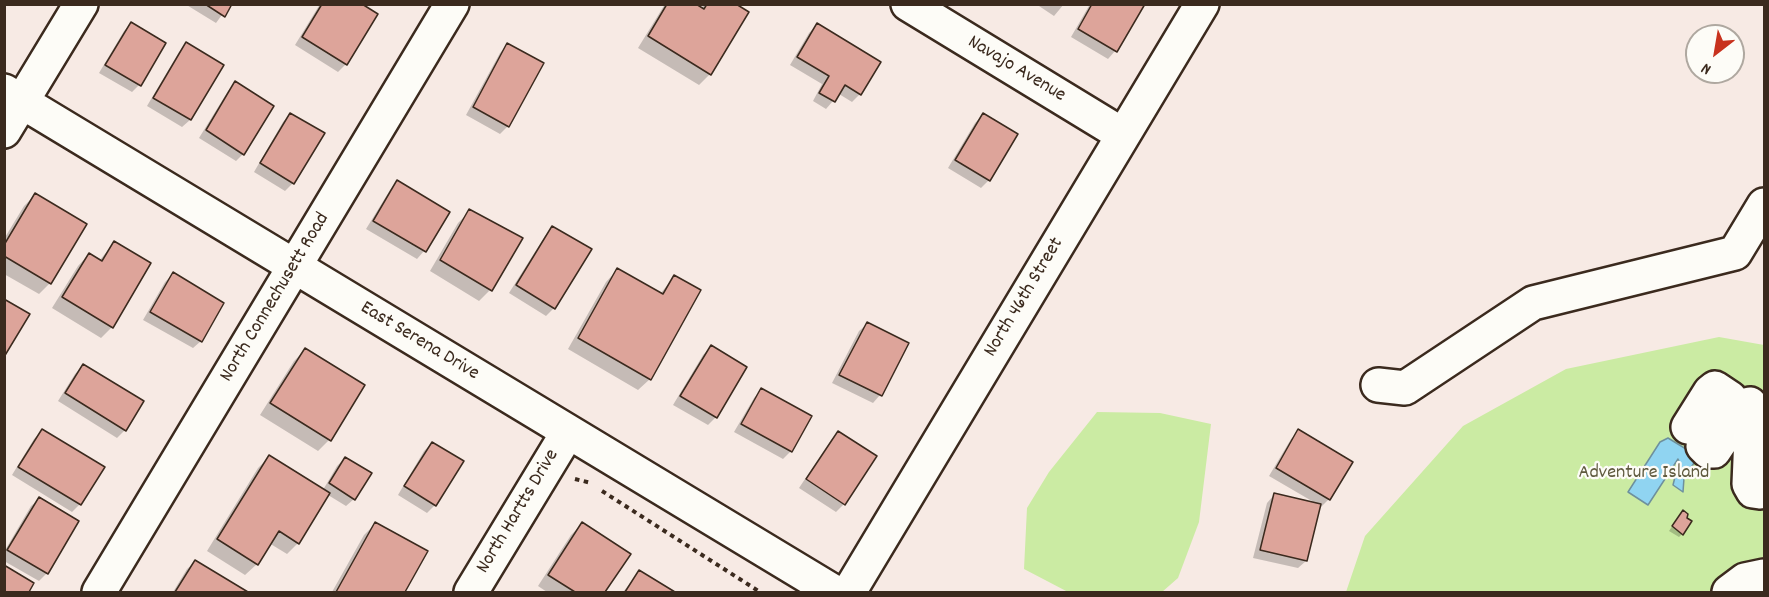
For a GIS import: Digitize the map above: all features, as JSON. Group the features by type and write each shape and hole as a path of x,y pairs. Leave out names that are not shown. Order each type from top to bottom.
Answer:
{"street":[{"path":"4,131 13,96 81,4"},
{"name":"North Connechusett Road","path":"99,592 452,4"},
{"name":"Navajo Avenue","path":"909,4 1123,135"},
{"name":"North 46th Street","path":"849,592 1202,4"},
{"name":"East Serena Drive","path":"13,96 834,592"},
{"path":"1377,385 1405,388 1533,303 1735,253 1764,205"},
{"path":"1688,427 1710,392 1715,388 1730,398 1703,446 1708,451 1714,451 1744,406 1750,404 1752,411 1749,484 1753,491 1760,492 1764,489"},
{"name":"North Hartts Drive","path":"471,592 568,432"},
{"path":"1729,592 1745,580 1764,576"}],"path":[{"path":"568,478 590,482 760,592"}],"green space":[{"name":"Adventure Island","path":"1719,337 1764,345 1764,592 1346,592 1365,536 1463,426 1566,369"},
{"path":"1097,412 1160,413 1211,424 1199,522 1178,578 1162,592 1068,592 1024,569 1027,508 1049,472"}],"water":[{"path":"1668,438 1691,452 1694,463 1684,478 1683,492 1673,485 1678,459 1648,505 1628,492 1660,442"}],"building":[{"path":"205,4 232,4 225,17"},
{"path":"322,4 362,4 378,14 347,65 302,37"},
{"path":"667,4 696,4 704,9 707,4 736,4 749,12 711,75 648,36"},
{"path":"1092,4 1145,4 1117,52 1078,29"},
{"path":"131,22 166,43 141,86 105,65"},
{"path":"817,23 881,62 861,95 845,85 835,102 819,93 829,76 797,57"},
{"path":"186,42 224,65 191,120 153,98"},
{"path":"507,43 544,63 509,127 473,107"},
{"path":"235,81 274,106 244,155 206,130"},
{"path":"290,113 325,133 294,184 260,163"},
{"path":"983,113 1018,134 990,181 955,160"},
{"path":"397,180 450,212 426,252 373,221"},
{"path":"35,193 87,224 51,284 4,256 4,245"},
{"path":"469,209 523,238 492,291 440,260"},
{"path":"552,226 592,249 555,309 516,285"},
{"path":"114,241 151,263 113,328 62,297 89,253 102,261"},
{"path":"617,268 663,294 674,275 701,290 651,380 578,338"},
{"path":"173,272 224,303 202,342 150,312"},
{"path":"4,299 30,314 4,357"},
{"path":"867,322 909,343 882,396 839,375"},
{"path":"711,345 747,367 717,418 680,396"},
{"path":"305,348 365,385 331,441 270,403"},
{"path":"83,364 144,401 126,431 65,393"},
{"path":"761,388 812,416 792,452 741,424"},
{"path":"42,429 105,467 81,505 18,467"},
{"path":"1298,429 1353,462 1330,500 1276,468"},
{"path":"838,431 877,456 845,505 806,479"},
{"path":"432,442 464,461 436,506 404,486"},
{"path":"269,455 330,493 299,544 279,531 258,565 217,539"},
{"path":"345,457 372,473 355,500 329,483"},
{"path":"1274,493 1321,504 1307,561 1260,550"},
{"path":"39,497 79,521 48,574 7,550"},
{"path":"1683,510 1688,514 1687,518 1692,521 1683,535 1672,526"},
{"path":"375,522 428,551 405,592 336,592"},
{"path":"582,522 631,554 605,592 575,592 548,575"},
{"path":"195,560 248,592 175,592"},
{"path":"4,565 34,583 29,592 4,592"},
{"path":"639,570 675,592 625,592"}]}
